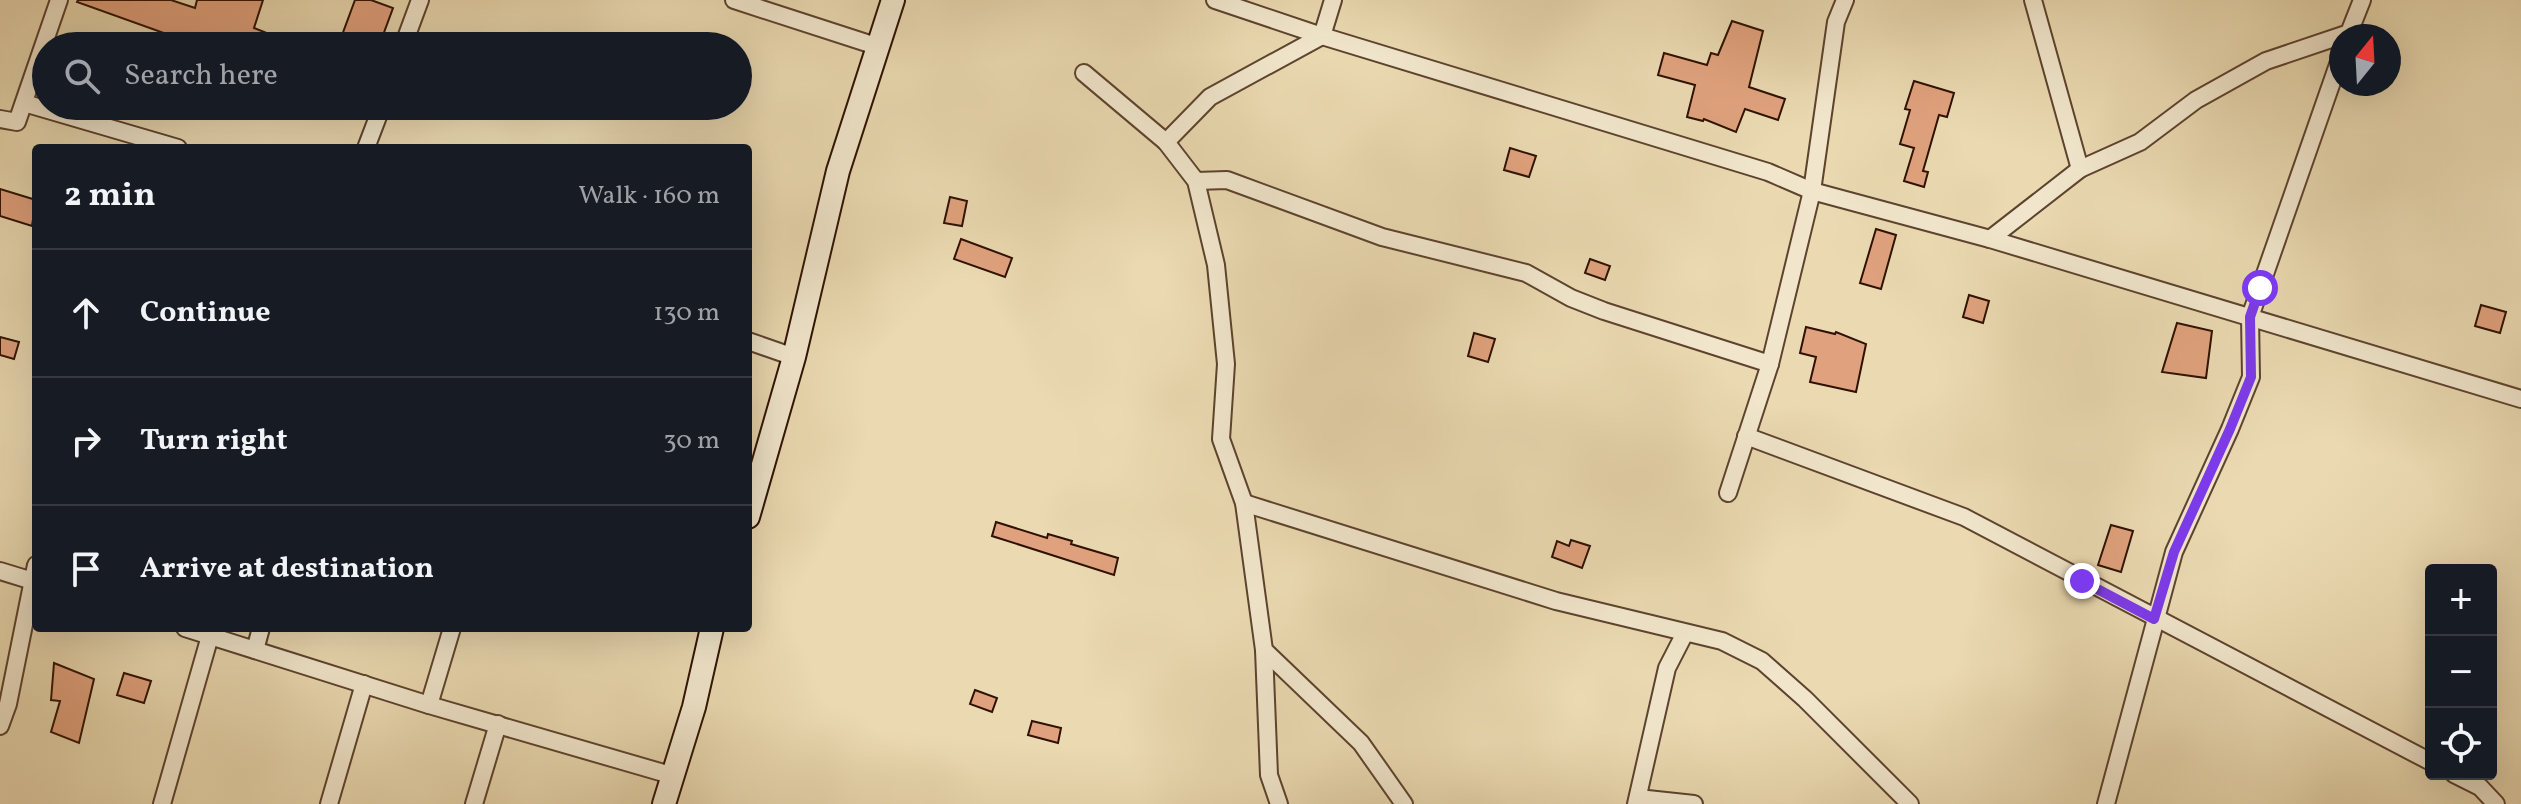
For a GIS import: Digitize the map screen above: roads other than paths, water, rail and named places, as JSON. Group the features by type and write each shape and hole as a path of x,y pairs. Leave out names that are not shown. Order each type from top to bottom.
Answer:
{"main road":[{"path":"752,497 794,357 838,171 893,0"},
{"path":"664,804 694,707 711,632"}],"street":[{"path":"48,32 59,0"},
{"path":"408,32 420,0"},
{"path":"734,0 876,46"},
{"path":"1215,0 1322,36 1768,172 1812,191 1990,239 2521,399"},
{"path":"1166,142 1210,97 1322,36 1333,0"},
{"path":"1728,493 1770,364 1812,191 1836,22 1845,0"},
{"path":"2033,0 2080,169"},
{"path":"2352,24 2362,0"},
{"path":"1990,239 2080,169 2140,142 2196,100 2266,61 2329,40"},
{"path":"1084,73 1166,142 1196,181 1216,265 1226,364 1221,439 1244,503 1264,650 1269,775 1279,804"},
{"path":"0,119 17,122 32,79"},
{"path":"2106,804 2174,552 2251,377 2250,317 2329,90"},
{"path":"24,103 32,105"},
{"path":"81,120 162,144"},
{"path":"368,144 377,120"},
{"path":"1196,181 1227,180 1382,237 1526,273 1571,298 1604,311 1770,364"},
{"path":"752,342 794,357"},
{"path":"1746,436 1964,517 2425,759"},
{"path":"1244,503 1556,601 1722,641 1762,661 1805,699 1910,804"},
{"path":"0,571 32,576"},
{"path":"0,726 8,704 32,586"},
{"path":"198,632 429,705 674,776"},
{"path":"255,650 260,632"},
{"path":"429,705 451,632"},
{"path":"1685,633 1667,668 1637,801 1694,804"},
{"path":"162,804 210,636"},
{"path":"1264,650 1361,743 1404,804"},
{"path":"329,804 364,684"},
{"path":"474,804 498,724"},
{"path":"2466,780 2480,787 2496,804"}]}
